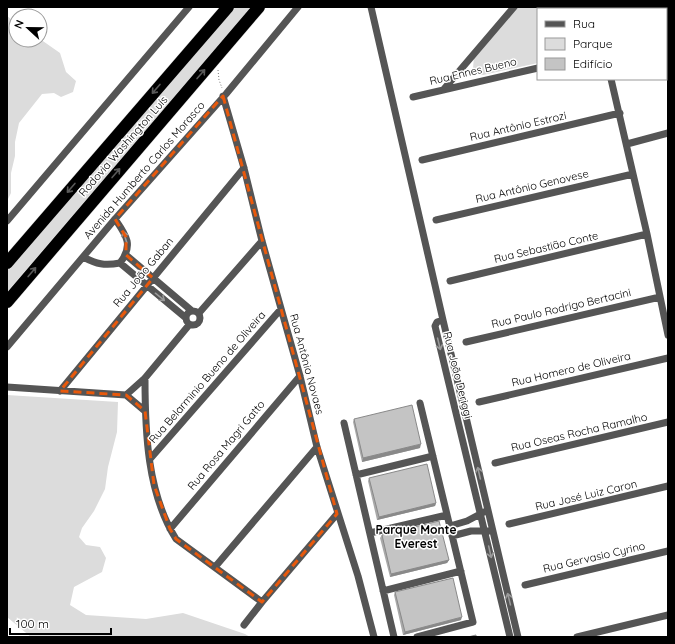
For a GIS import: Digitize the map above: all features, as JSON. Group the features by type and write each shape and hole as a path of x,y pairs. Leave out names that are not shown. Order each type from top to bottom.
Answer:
{"highway":[{"name":"Rodovia Washington Luís","path":"7,263 228,7"},
{"name":"Rodovia Washington Luís","path":"7,302 259,7"}],"street":[{"path":"7,221 189,7"},
{"name":"Avenida Humberto Carlos Morasco","path":"7,348 115,219 224,95 298,7"},
{"name":"Rua João Deriggi","path":"371,7 443,320 485,512 510,637"},
{"path":"443,89 514,7"},
{"name":"Rua Ennes Bueno","path":"413,97 537,68"},
{"path":"611,80 627,144 668,335"},
{"name":"Rua Antônio Novaes","path":"224,95 262,241 300,376 317,447 337,514 358,576 374,637"},
{"name":"Rua Antônio Estrozi","path":"422,160 620,113"},
{"path":"627,144 668,133"},
{"name":"Rua João Gaban","path":"60,391 244,168"},
{"name":"Rua Antônio Genovese","path":"436,220 633,174"},
{"path":"83,257 100,264 108,265 120,263 126,255 128,246 126,237 115,219"},
{"name":"Rua Sebastião Conte","path":"450,281 647,234"},
{"path":"126,395 145,378 187,321 188,313 196,312 262,241"},
{"path":"120,263 187,321 194,326 199,323 200,318 196,312 126,255"},
{"name":"Rua Paulo Rodrigo Bertacini","path":"466,342 660,297"},
{"name":"Rua Belarminio Bueno de Oliveira","path":"150,459 281,309"},
{"name":"Rua Homero de Oliveira","path":"479,402 668,358"},
{"name":"Rua Rosa Magri Gatto","path":"170,528 300,376"},
{"path":"145,378 145,411 150,459 154,485 162,513 176,539 262,602"},
{"path":"7,387 126,395 145,411"},
{"path":"416,637 473,622 420,404"},
{"name":"Rua Oseas Rocha Ramalho","path":"495,462 668,422"},
{"path":"344,423 394,637"},
{"path":"215,567 317,447"},
{"path":"356,475 433,456"},
{"name":"Rua José Luiz Caron","path":"509,524 668,486"},
{"path":"450,526 467,521 485,512"},
{"path":"244,625 337,514"},
{"path":"370,533 447,515"},
{"path":"452,536 471,531 489,531"},
{"name":"Rua João Deriggi","path":"489,531 518,637"},
{"name":"Rua Gervasio Cyrino","path":"525,585 668,551"},
{"path":"383,591 461,571"},
{"path":"577,637 668,615"}],"path":[{"path":"218,64 219,80 224,95"}],"highlighted area":[{"path":"223,96 337,514 262,602 176,539 170,529 154,485 145,411 126,395 60,391 153,278 126,255 126,237 115,219"}],"green space":[{"path":"232,7 251,7 7,292 7,269"},
{"path":"517,7 590,7 537,8 537,63 483,75 478,74 473,68 474,57"},
{"path":"7,16 8,48 48,48 48,45 60,53 66,72 76,81 73,92 61,97 54,93 42,94 19,123 15,142 15,156 11,173 11,193 7,201"},
{"path":"7,395 118,402 117,432 108,467 105,489 94,511 82,528 79,537 86,545 100,547 106,558 102,572 74,587 70,605 86,615 146,619 183,613 250,637 31,637 7,617"}],"building":[{"path":"412,405 421,444 363,458 354,419"},
{"path":"427,464 436,503 379,517 369,478"},
{"path":"439,521 449,560 391,574 382,535"},
{"path":"453,578 462,617 405,632 395,592"}],"district":[{"name":"Parque Monte Everest","path":"416,536"}]}
